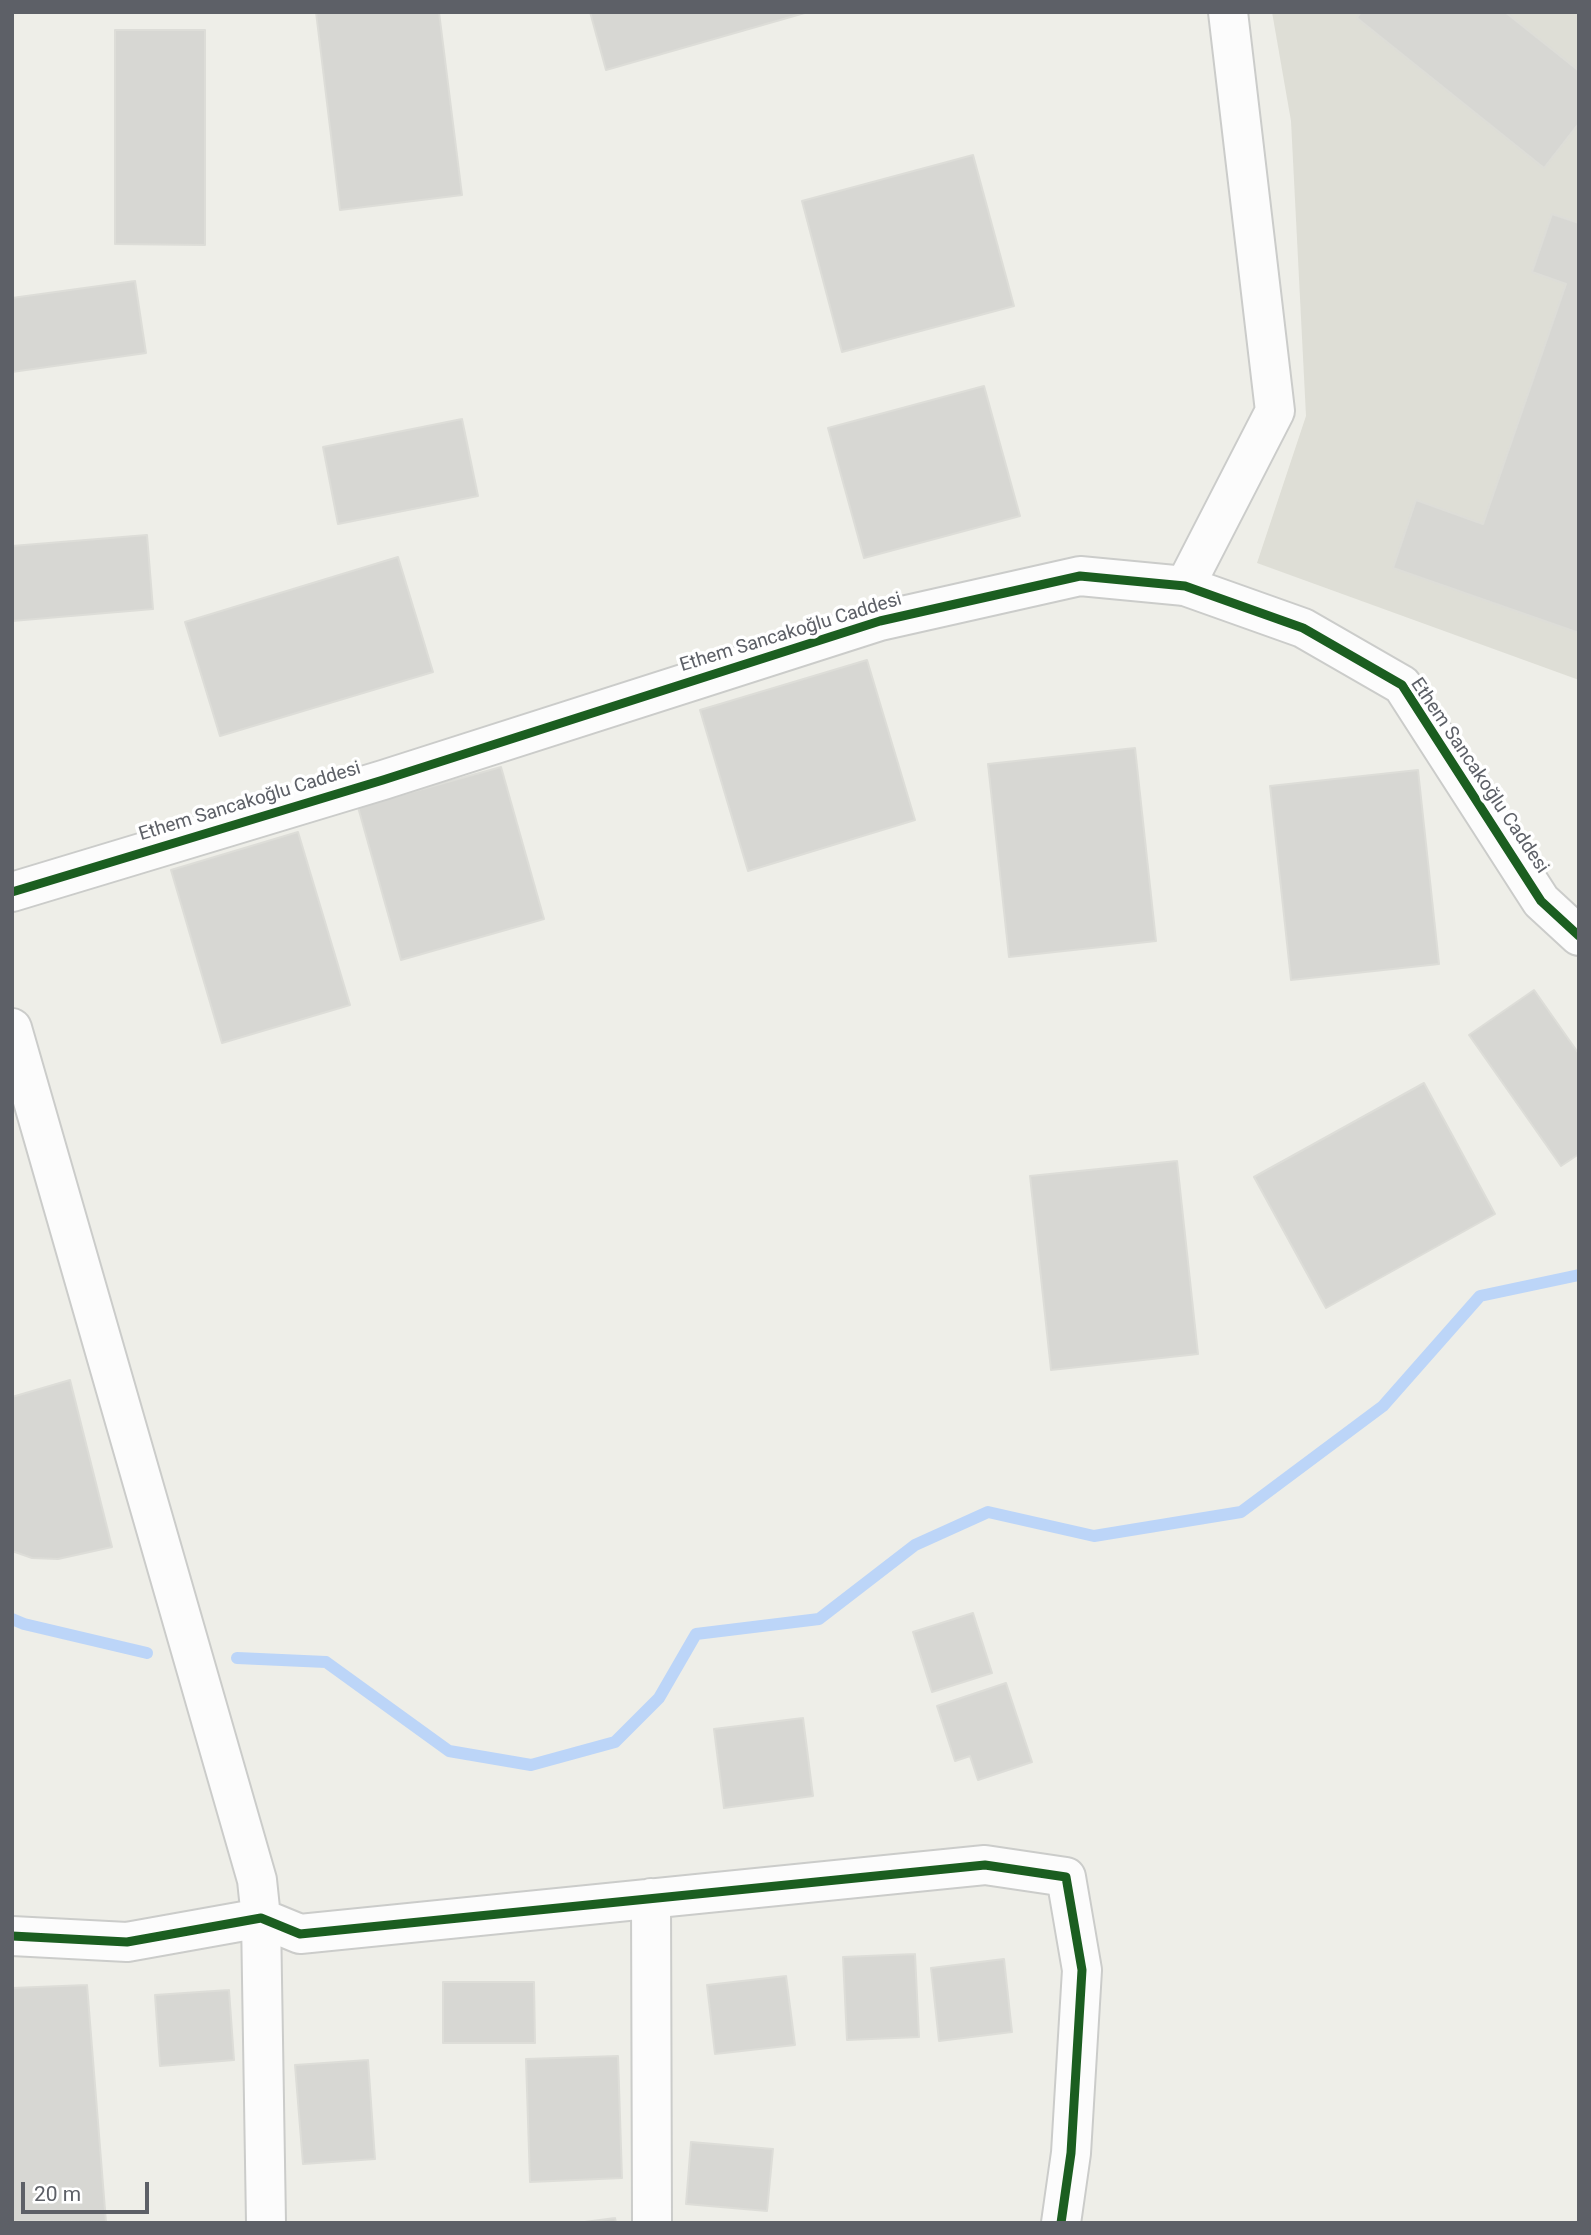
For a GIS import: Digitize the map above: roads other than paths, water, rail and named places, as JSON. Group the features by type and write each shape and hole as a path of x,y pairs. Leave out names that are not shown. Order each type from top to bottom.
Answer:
{"street":[{"path":"1185,586 1275,411 1228,12"},
{"name":"Ethem Sancakoğlu Caddesi","path":"12,892 383,780 880,621 1080,576 1185,586 1303,628 1402,685 1541,901 1579,936"},
{"path":"12,1028 257,1880 261,1918 266,2223"},
{"path":"12,1936 127,1942 261,1918 300,1934 985,1865 1066,1877 1082,1969 1071,2153 1061,2223"},
{"path":"651,1898 652,2223"}],"waterway":[{"path":"237,1658 326,1662 449,1751 531,1765 615,1742 659,1698 696,1634 819,1619 915,1545 988,1512 1094,1536 1241,1512 1383,1406 1480,1296 1579,1275"},
{"path":"12,1619 147,1653"}]}
